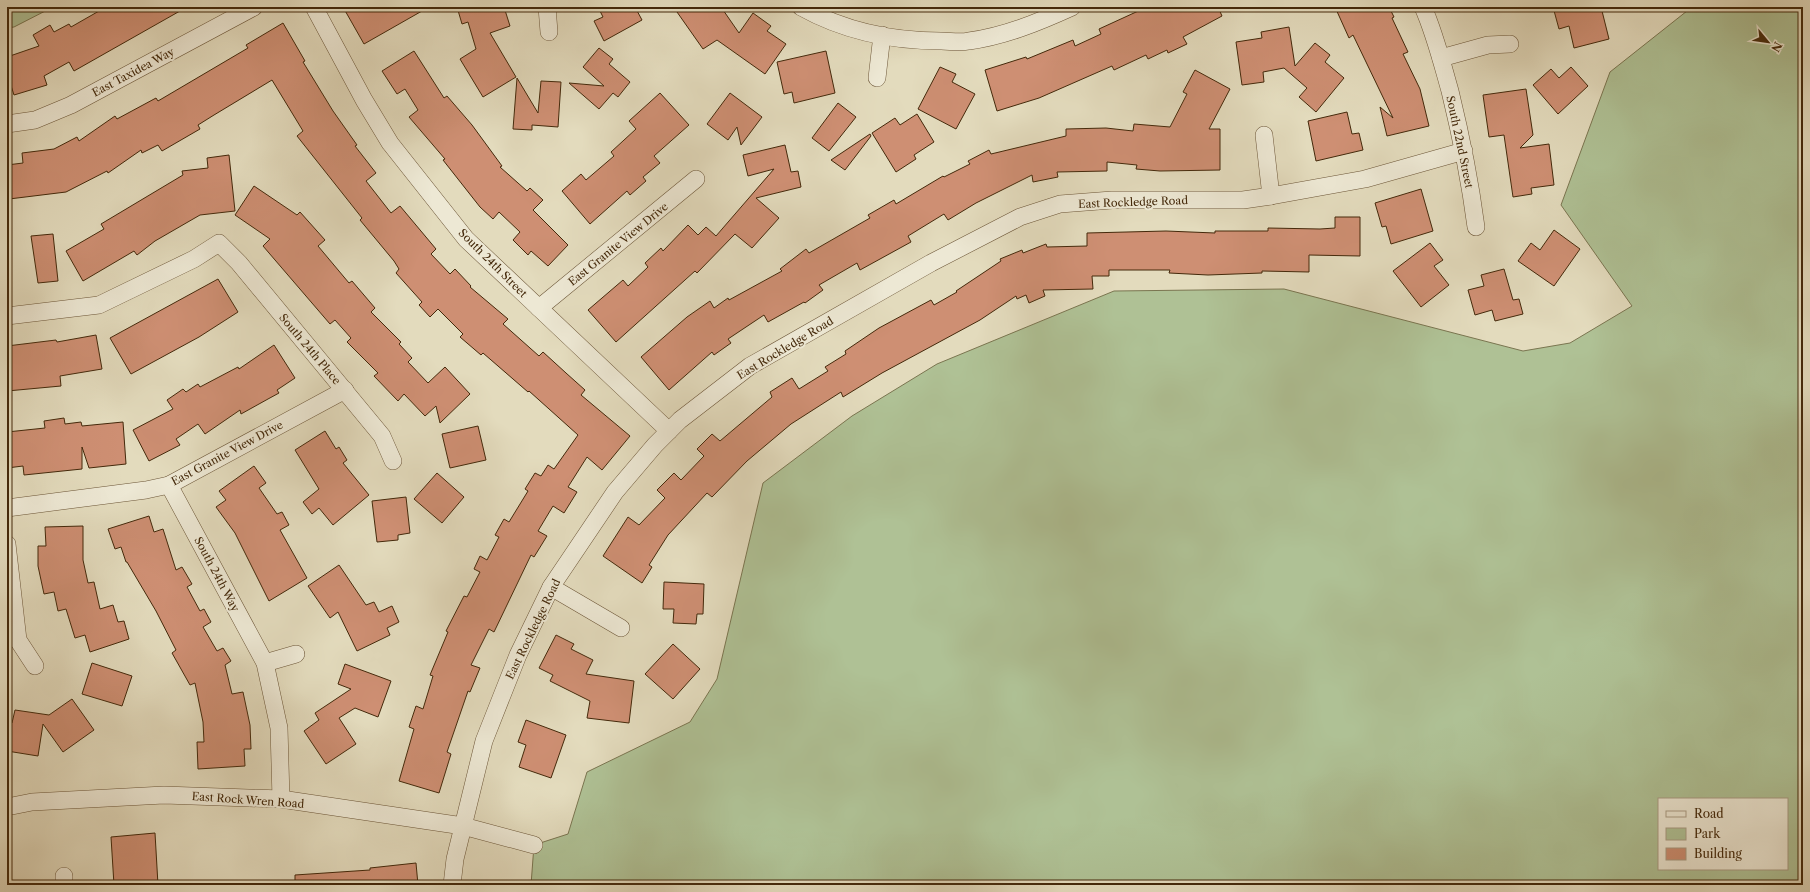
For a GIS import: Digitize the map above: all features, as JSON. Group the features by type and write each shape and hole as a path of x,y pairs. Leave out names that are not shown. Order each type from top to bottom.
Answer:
{"street":[{"name":"East Taxidea Way","path":"7,124 36,120 71,105 254,7"},
{"name":"South 24th Street","path":"314,7 364,100 390,143 466,239 669,431"},
{"path":"547,7 548,32"},
{"path":"801,7 820,17 859,31 916,41 968,42 1018,30 1072,7"},
{"name":"South 22nd Street","path":"1423,7 1441,58 1464,151 1476,227"},
{"path":"877,78 882,35"},
{"path":"1441,58 1488,45 1510,44"},
{"path":"1264,135 1271,196"},
{"name":"East Rockledge Road","path":"463,826 484,741 518,655 551,587 615,492 669,431 680,420 750,366 931,263 1020,216 1060,204 1098,201 1243,200 1271,196 1365,179 1464,151"},
{"name":"East Granite View Drive","path":"539,308 696,179"},
{"name":"South 24th Place","path":"7,316 100,305 194,259 218,243 239,263 382,436 392,461"},
{"name":"East Granite View Drive","path":"7,508 146,490 169,485 345,390"},
{"name":"South 24th Way","path":"169,485 265,663 279,728 281,799"},
{"path":"7,544 18,640 35,666"},
{"path":"551,587 621,628"},
{"path":"265,663 296,654"},
{"name":"East Rock Wren Road","path":"7,807 32,802 164,795 281,799 463,826 534,845"},
{"path":"452,885 455,859 463,826"}],"green space":[{"path":"7,7 53,7 14,27 7,28"},
{"path":"1692,7 1803,7 1803,885 531,885 534,845 568,834 587,772 690,722 717,679 763,483 852,416 937,364 1114,291 1284,289 1523,351 1570,343 1632,306 1561,205 1610,72"}],"building":[{"path":"106,7 187,7 74,71 69,62 44,76 47,85 14,95 7,73 7,57 39,46 33,35 50,25 54,32 69,24 71,27"},
{"path":"343,7 429,7 364,44"},
{"path":"457,7 504,7 510,26 490,33 516,77 483,97 460,59 476,49 468,22 462,24"},
{"path":"598,7 635,7 642,20 604,41 594,21 603,17"},
{"path":"684,7 721,7 739,33 753,13 771,26 767,31 786,44 765,74 717,40 703,49 677,12"},
{"path":"1147,7 1218,7 1222,16 1183,37 1187,44 1168,53 1167,50 1148,59 1146,55 1114,70 1112,66 1039,98 997,111 985,70 1026,57 1027,59 1073,40 1075,46 1101,34 1099,29"},
{"path":"1335,7 1389,7 1394,17 1392,18 1408,52 1403,54 1420,89 1429,126 1387,136 1380,107 1393,118 1353,35 1349,38"},
{"path":"1553,7 1601,7 1609,39 1574,48 1569,26 1559,29"},
{"path":"283,23 305,61 303,62 333,111 357,145 355,146 376,173 366,181 391,213 400,206 436,249 431,254 450,274 455,269 471,286 470,287 508,319 503,324 539,356 543,352 585,390 581,395 630,436 602,470 587,457 568,487 577,492 564,513 553,506 538,531 547,536 534,557 531,555 494,632 489,629 471,665 480,668 470,692 468,691 447,752 451,754 439,793 399,781 414,729 409,727 416,706 423,709 433,676 430,675 448,632 446,631 464,596 467,597 480,572 474,569 480,556 487,560 499,537 495,535 504,519 509,522 528,491 525,489 535,473 541,476 548,465 554,469 578,435 529,391 528,392 483,353 481,355 460,337 463,334 438,309 430,317 419,305 422,302 396,273 399,269 394,261 360,220 362,218 297,136 303,131 272,80 198,125 200,129 162,151 158,145 142,153 141,150 108,173 107,171 66,192 9,199 7,165 23,163 22,153 54,149 77,137 79,141 115,116 117,119 156,98 158,101 248,48 246,45"},
{"path":"1289,27 1295,66 1315,43 1330,55 1325,62 1344,78 1316,112 1299,97 1307,88 1284,68 1263,72 1264,82 1242,85 1236,42 1262,38 1261,32"},
{"path":"599,48 613,59 609,64 630,82 618,97 613,93 599,109 569,83 604,86 583,67"},
{"path":"414,51 444,98 447,96 472,125 502,166 500,167 527,191 530,188 543,200 533,210 568,245 548,266 531,251 528,255 513,240 520,232 499,212 493,219 480,207 443,160 445,159 409,117 418,110 405,89 397,94 382,71"},
{"path":"826,51 835,93 794,103 792,92 784,94 777,62"},
{"path":"940,67 956,74 952,82 975,94 956,129 918,109"},
{"path":"1571,67 1588,86 1558,114 1533,85 1551,69 1559,78"},
{"path":"1195,70 1230,89 1209,129 1220,129 1220,170 1160,171 1136,169 1137,165 1107,162 1107,171 1057,172 1058,177 1033,182 1032,175 976,203 948,220 944,214 908,236 911,242 860,270 857,263 819,285 823,290 805,303 804,302 768,322 764,315 728,339 731,343 714,355 712,352 669,390 641,357 687,317 710,301 714,308 728,298 729,300 782,271 780,269 806,249 809,253 870,218 868,215 894,200 896,204 943,176 944,177 970,164 968,161 989,150 991,154 1066,136 1066,129 1106,128 1133,131 1134,124 1170,127 1187,94 1183,92"},
{"path":"517,78 538,113 541,81 561,82 558,127 532,125 532,130 513,129"},
{"path":"1526,89 1533,135 1520,148 1549,144 1554,185 1531,188 1532,194 1513,197 1504,135 1489,137 1483,95"},
{"path":"660,93 689,125 654,156 660,163 643,177 646,181 630,195 627,191 590,224 562,191 581,174 586,180 614,156 611,152 636,129 629,121"},
{"path":"730,93 762,117 741,145 737,127 728,140 707,124"},
{"path":"838,103 856,117 829,151 812,138"},
{"path":"1347,112 1352,134 1359,133 1363,150 1316,161 1308,121"},
{"path":"917,114 934,142 914,155 916,159 896,172 872,133 895,118 900,125"},
{"path":"870,134 871,136 845,170 831,160"},
{"path":"785,145 791,172 798,171 801,187 756,198 779,218 752,248 735,234 697,273 695,271 616,342 588,310 623,280 628,286 648,267 645,263 661,248 663,251 688,225 698,235 706,227 716,236 774,169 748,176 743,155"},
{"path":"229,155 235,211 200,215 155,241 137,255 134,251 83,281 66,251 104,229 101,224 183,175 182,171 208,168 207,158"},
{"path":"254,186 297,215 300,212 325,240 318,246 349,283 352,281 375,308 371,312 401,342 399,344 412,358 408,362 428,383 445,367 470,394 440,423 436,406 425,416 404,394 398,401 374,376 378,373 347,342 351,338 335,320 330,324 263,246 270,239 235,215"},
{"path":"1421,189 1433,231 1391,244 1386,226 1382,227 1375,203"},
{"path":"1335,217 1360,217 1360,256 1309,255 1309,272 1262,271 1262,273 1208,275 1169,273 1170,270 1109,270 1109,276 1092,276 1093,289 1043,290 1045,296 1029,303 1026,295 1017,299 1016,296 980,320 882,373 843,397 841,392 791,424 747,461 712,497 707,493 668,535 649,565 652,567 642,583 603,556 628,517 639,525 665,498 657,490 674,473 681,480 704,456 697,449 712,434 720,441 772,397 770,392 792,378 799,389 828,371 825,367 846,354 845,351 879,328 931,300 934,305 957,292 956,291 1001,261 1000,259 1022,250 1023,253 1046,244 1047,247 1087,246 1087,233 1166,231 1215,233 1215,231 1268,231 1268,228 1320,229 1335,228"},
{"path":"1554,230 1580,249 1554,286 1518,261 1531,243 1540,250"},
{"path":"53,234 58,281 38,283 31,236"},
{"path":"1430,243 1443,260 1434,266 1449,285 1421,307 1393,271"},
{"path":"1504,269 1513,300 1519,299 1523,314 1495,321 1492,310 1475,315 1468,290 1484,286 1481,275"},
{"path":"218,279 238,312 199,337 131,374 110,338"},
{"path":"96,335 102,369 60,376 61,386 7,391 7,346 56,340 57,342"},
{"path":"274,345 295,378 277,390 279,393 241,414 240,410 205,434 198,424 176,439 180,445 149,461 133,430 173,409 167,400 183,389 186,392 198,384 200,387 238,367 239,369"},
{"path":"64,418 65,424 81,422 82,426 123,422 126,464 89,468 82,447 82,469 24,475 23,466 7,468 7,432 45,428 44,421"},
{"path":"478,426 486,460 450,468 442,434"},
{"path":"325,431 336,449 339,447 347,460 343,463 369,495 333,525 319,508 312,514 303,502 319,489 295,450"},
{"path":"254,466 266,483 259,488 277,514 282,512 289,525 280,530 307,578 269,601 235,533 216,507 226,500 219,491"},
{"path":"437,473 464,497 442,523 414,499"},
{"path":"406,497 410,533 398,535 398,540 377,542 372,501"},
{"path":"149,516 154,532 163,529 176,570 182,567 192,584 187,587 200,611 204,609 211,622 203,627 217,651 223,648 231,661 225,665 232,694 243,692 250,725 251,749 244,749 245,766 198,769 197,742 204,742 203,722 195,683 190,685 172,653 176,650 156,611 126,562 121,547 115,549 108,529"},
{"path":"83,526 83,560 88,583 94,582 100,609 113,605 118,622 124,621 129,639 90,652 85,635 75,638 66,609 58,611 54,592 44,594 38,566 38,546 46,546 45,527"},
{"path":"339,565 366,605 374,602 379,612 392,606 399,622 387,628 390,635 357,651 338,612 330,618 308,586"},
{"path":"664,582 704,584 703,614 697,614 696,624 673,623 674,609 663,609"},
{"path":"556,635 574,644 571,649 593,660 586,674 634,681 629,723 587,718 590,701 550,681 553,675 539,668"},
{"path":"673,644 700,669 673,699 645,674"},
{"path":"92,663 132,676 122,706 82,694"},
{"path":"345,664 391,681 378,717 355,708 339,718 356,744 326,764 304,731 319,720 315,713 351,689 338,684"},
{"path":"72,699 94,730 63,752 43,724 38,756 7,751 7,722 12,723 15,710 49,715"},
{"path":"526,720 566,735 551,778 519,767 526,745 518,742"},
{"path":"155,833 158,885 114,885 111,837"},
{"path":"416,863 418,885 295,885 295,875 370,870 370,868"}]}
